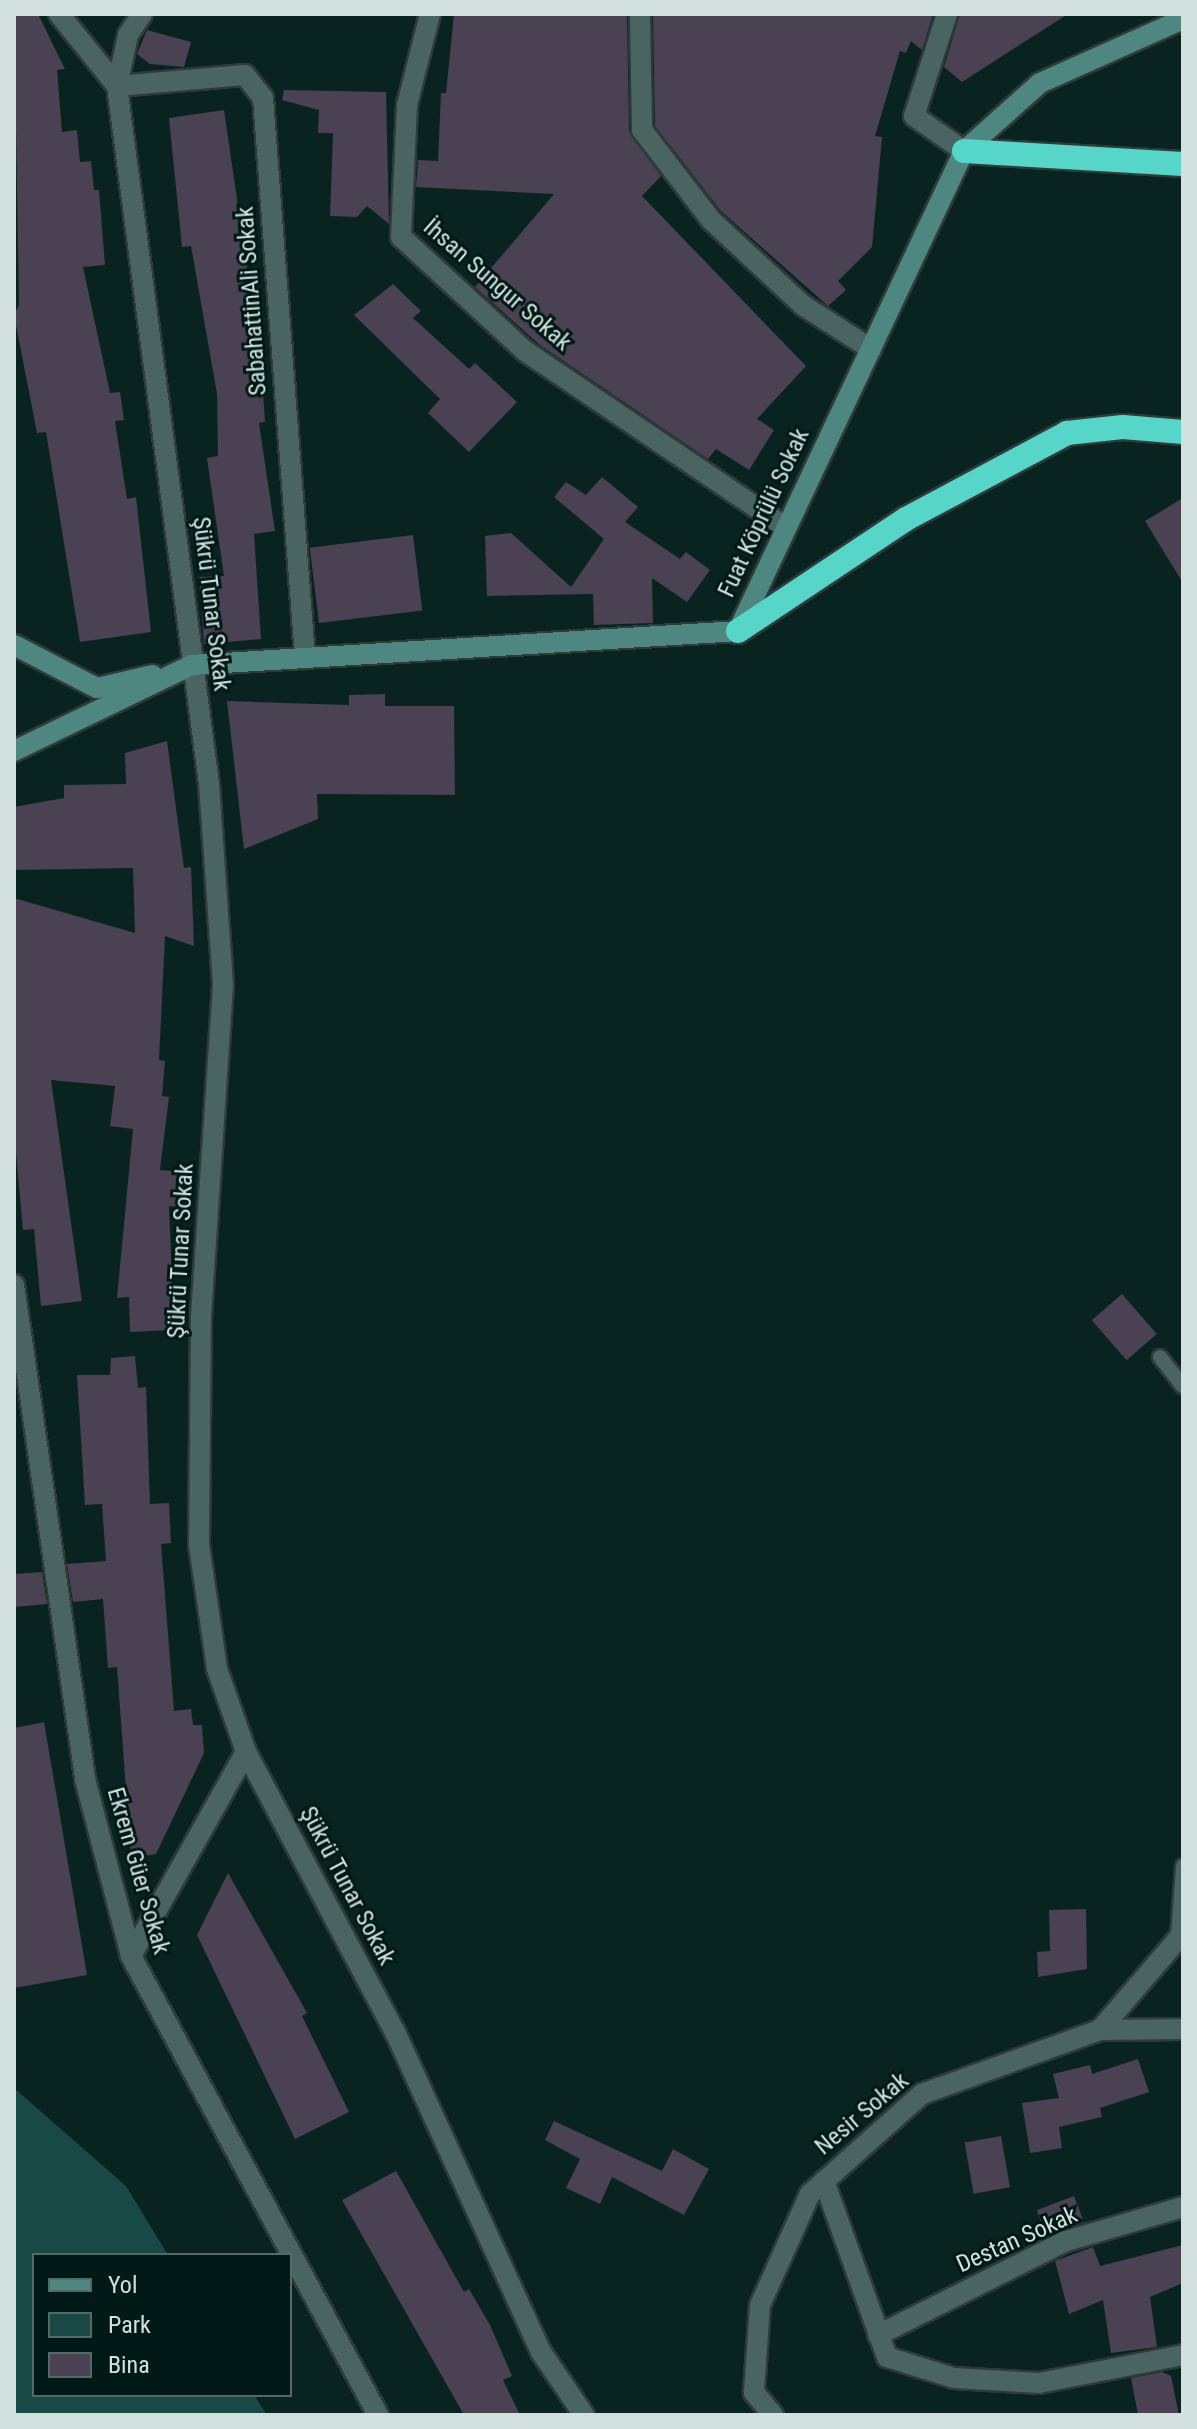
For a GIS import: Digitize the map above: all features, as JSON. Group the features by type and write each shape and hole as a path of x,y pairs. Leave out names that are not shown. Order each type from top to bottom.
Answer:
{"highway":[{"path":"964,151 1183,164"},
{"path":"738,631 906,519 1067,433 1123,427 1183,432"}],"main road":[{"name":"Fuat Köprülü Sokak","path":"14,751 192,665 738,631 964,151 1040,83 1183,19"},
{"path":"14,645 97,688 192,665"}],"street":[{"path":"59,14 117,86"},
{"name":"Şükrü Tunar Sokak","path":"142,14 128,35 117,86 209,784 223,985 201,1316 199,1545 217,1669 246,1752 396,2034 541,2352 584,2415"},
{"name":"İhsan Sungur Sokak","path":"430,14 407,105 401,237 525,351 785,527"},
{"path":"640,14 642,130 711,220 804,306 871,349"},
{"path":"947,14 914,116 964,151"},
{"name":"SabahattinAli Sokak","path":"117,86 245,75 263,98 305,658"},
{"name":"Ekrem Güer Sokak","path":"14,1288 85,1779 131,1956 291,2253"},
{"path":"131,1956 246,1752"},
{"path":"1100,2030 1180,1934"},
{"name":"Nesir Sokak","path":"773,2415 754,2392 760,2305 810,2194 922,2094 1100,2030 1183,2029"},
{"path":"824,2181 887,2357 954,2378 1039,2383 1183,2355"},
{"name":"Destan Sokak","path":"878,2335 1066,2241 1183,2207"},
{"name":"Ekrem Güer Sokak","path":"292,2255 378,2415"}],"lane":[{"path":"1160,1357 1183,1386"},
{"path":"1180,1934 1183,1866"}],"green space":[{"path":"14,2088 126,2186 167,2253 32,2253 32,2397 255,2397 267,2415 14,2415"}],"building":[{"path":"14,14 38,14 65,69 57,70 62,132 77,130 80,162 91,161 94,190 99,190 105,265 83,267 110,393 120,392 124,420 115,421 127,499 136,497 151,632 80,642 46,432 37,433 14,315 19,305"},
{"path":"454,14 627,14 629,131 661,176 642,196 806,366 757,419 774,430 749,470 716,449 708,459 540,345 475,287 554,194 416,187 418,160 438,161 441,93 446,93"},
{"path":"653,14 933,14 922,50 911,41 906,53 900,51 875,136 882,137 872,247 838,281 846,290 828,306 721,211 655,126"},
{"path":"960,14 1068,14 962,82 944,67"},
{"path":"147,30 191,42 184,67 150,64 137,54"},
{"path":"284,90 386,92 389,224 367,206 357,217 330,216 333,133 318,133 319,110 282,100"},
{"path":"224,110 261,363 265,422 259,423 275,531 254,534 261,639 204,644 199,577 224,576 207,458 218,456 217,394 191,246 182,247 169,118"},
{"path":"393,284 421,311 413,318 469,369 475,363 517,402 469,452 428,413 440,399 354,315"},
{"path":"602,477 638,507 625,522 680,559 686,552 710,570 687,602 652,578 653,623 594,625 593,594 487,596 485,536 511,533 571,587 604,539 554,497 566,482 586,495"},
{"path":"1183,498 1183,583 1145,521"},
{"path":"413,535 422,610 319,623 310,548"},
{"path":"385,694 385,706 454,706 455,795 317,794 318,819 244,849 227,701 349,705 349,695"},
{"path":"167,741 184,868 191,867 194,946 165,936 159,1060 165,1061 162,1096 169,1097 160,1170 183,1172 180,1207 169,1206 174,1330 130,1332 129,1297 117,1298 133,1129 110,1126 115,1086 51,1080 82,1301 41,1306 34,1229 23,1230 14,1131 14,898 135,933 133,868 14,870 14,807 64,798 64,785 126,784 125,753"},
{"path":"1122,1294 1157,1334 1127,1360 1092,1320"},
{"path":"135,1356 138,1388 146,1387 150,1504 169,1503 171,1543 161,1544 174,1711 191,1709 193,1725 202,1725 204,1753 156,1854 131,1858 117,1667 108,1668 103,1599 73,1602 67,1564 106,1561 102,1504 85,1505 77,1375 110,1375 111,1358"},
{"path":"42,1572 47,1604 14,1607 14,1574"},
{"path":"44,1722 87,1975 14,1988 14,1728"},
{"path":"228,1873 307,2013 302,2016 349,2112 295,2139 197,1935"},
{"path":"1086,1909 1087,1969 1038,1977 1037,1952 1050,1951 1049,1910"},
{"path":"1138,2059 1149,2092 1100,2108 1102,2117 1059,2127 1062,2148 1030,2153 1022,2103 1059,2098 1053,2074 1090,2065 1092,2074"},
{"path":"554,2121 662,2171 673,2149 709,2169 684,2215 612,2177 600,2204 566,2188 580,2159 545,2140"},
{"path":"1001,2136 1010,2187 974,2194 965,2142"},
{"path":"396,2171 464,2292 469,2289 490,2325 512,2376 503,2380 520,2415 464,2415 342,2200"},
{"path":"1074,2196 1084,2222 1047,2236 1037,2210"},
{"path":"1183,2245 1183,2283 1150,2297 1157,2347 1111,2353 1103,2300 1069,2314 1055,2261 1093,2247 1100,2266"},
{"path":"1162,2372 1171,2376 1179,2415 1138,2415 1131,2378"}]}
